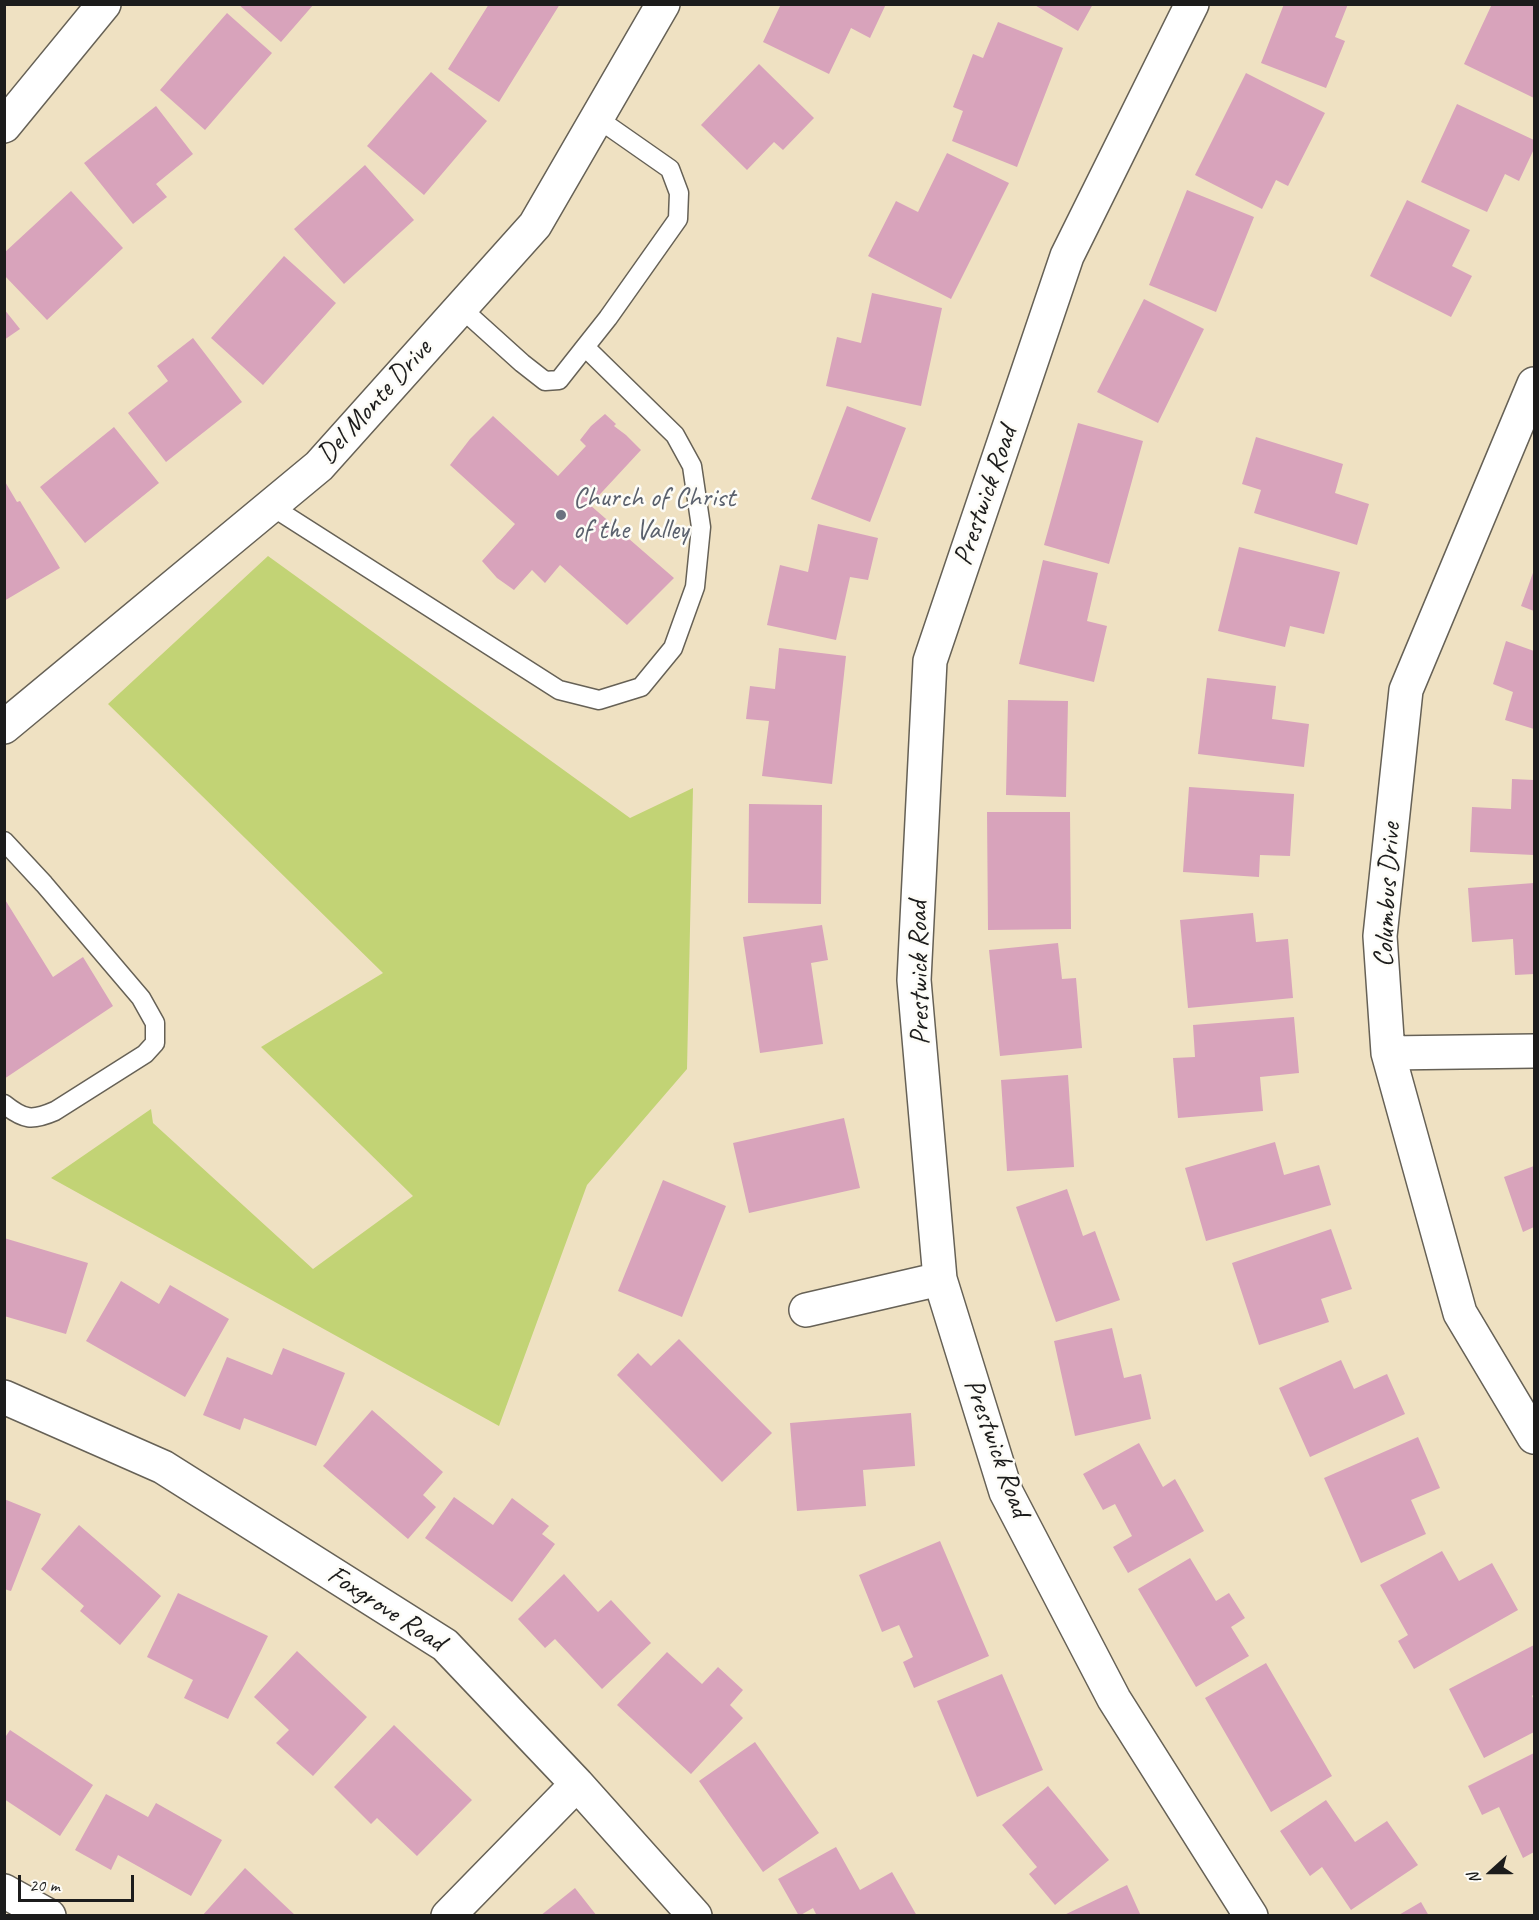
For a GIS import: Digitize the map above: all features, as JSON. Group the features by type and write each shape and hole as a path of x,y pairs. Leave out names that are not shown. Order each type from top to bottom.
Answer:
{"street":[{"path":"4,126 104,4"},
{"name":"Del Monte Drive","path":"4,727 319,466 535,225 663,4"},
{"name":"Prestwick Road","path":"1192,4 1067,256 930,661 914,980 940,1279 1006,1492 1114,1699 1251,1916"},
{"name":"Columbus Drive","path":"1534,384 1526,428 1406,690 1380,936 1388,1053 1460,1313 1534,1437"},
{"path":"1388,1053 1534,1052"},
{"path":"806,1310 940,1279"},
{"name":"Foxgrove Road","path":"4,1397 164,1467 445,1645 577,1784 695,1916"},
{"path":"448,1916 577,1784"},
{"path":"4,1891 49,1916"}],"lane":[{"path":"461,308 545,381 559,380 608,318 678,219 679,193 670,169 597,118"},
{"path":"271,506 559,690 599,700 641,687 673,648 695,587 700,527 692,466 675,435 585,347"},
{"path":"4,841 44,884 141,998 155,1023 155,1042 145,1054 55,1112 40,1118 20,1116 4,1104"}],"green space":[{"path":"268,556 630,818 693,788 687,1069 587,1185 499,1426 51,1178 151,1109 153,1123 313,1269 413,1196 261,1047 383,973 108,704"}],"building":[{"path":"238,4 314,4 281,42"},
{"path":"489,4 560,4 499,102 448,69"},
{"path":"781,4 886,4 870,38 851,28 829,74 763,42"},
{"path":"1033,4 1093,4 1078,31"},
{"path":"1284,4 1348,4 1335,37 1345,41 1326,88 1261,63"},
{"path":"1492,4 1534,4 1534,98 1464,64"},
{"path":"227,13 272,53 205,130 160,90"},
{"path":"998,22 1063,48 1017,167 952,141 963,111 953,107 973,54 983,58"},
{"path":"759,64 814,118 783,150 774,142 747,170 701,125"},
{"path":"431,72 487,121 424,195 367,146"},
{"path":"1246,73 1325,113 1288,186 1276,180 1262,209 1195,175"},
{"path":"1457,104 1534,140 1534,149 1519,181 1505,174 1487,212 1421,182"},
{"path":"156,106 193,154 156,184 167,197 133,224 84,163"},
{"path":"947,153 1009,183 951,299 868,256 896,201 918,212"},
{"path":"365,165 414,220 344,284 294,229"},
{"path":"1187,190 1254,217 1216,312 1149,285"},
{"path":"71,191 123,248 47,320 4,275 4,253"},
{"path":"1407,200 1470,230 1452,266 1472,276 1451,317 1370,276"},
{"path":"284,256 336,303 263,385 211,338"},
{"path":"872,293 942,308 921,406 826,386 837,337 861,343"},
{"path":"1144,299 1204,329 1158,423 1097,392"},
{"path":"4,309 20,329 4,340"},
{"path":"193,338 242,402 166,462 128,413 168,381 157,366"},
{"path":"847,406 906,428 870,522 811,499"},
{"path":"605,414 616,424 614,426 641,450 590,505 674,578 627,625 560,565 545,583 532,570 514,590 497,578 482,561 515,524 450,465 470,439 493,416 558,476 586,446 580,440"},
{"path":"1078,423 1143,441 1109,564 1044,545"},
{"path":"114,427 159,483 85,543 40,487"},
{"path":"1256,437 1343,464 1335,493 1369,504 1357,545 1254,513 1261,490 1242,484"},
{"path":"4,480 17,502 20,501 60,568 4,601"},
{"path":"818,524 878,538 868,580 850,577 836,640 767,625 780,565 808,572"},
{"path":"1239,547 1340,572 1324,634 1290,626 1285,647 1218,631"},
{"path":"1043,560 1098,573 1087,621 1107,626 1094,682 1019,664"},
{"path":"1534,570 1534,611 1521,606"},
{"path":"1506,641 1534,651 1534,729 1505,720 1513,692 1493,684"},
{"path":"779,648 846,656 832,784 762,776 769,721 746,719 750,686 775,689"},
{"path":"1207,678 1276,686 1272,719 1309,724 1304,767 1198,754"},
{"path":"1008,700 1068,701 1066,797 1006,795"},
{"path":"1512,779 1534,780 1534,855 1470,852 1472,807 1511,809"},
{"path":"1189,787 1294,794 1290,856 1260,855 1259,877 1183,872"},
{"path":"749,804 822,805 821,904 748,903"},
{"path":"987,812 1070,812 1071,929 988,930"},
{"path":"1534,883 1534,974 1515,975 1513,939 1472,942 1468,888"},
{"path":"4,898 53,977 83,957 113,1006 4,1079"},
{"path":"1253,913 1256,942 1288,939 1293,998 1188,1008 1180,920"},
{"path":"822,925 828,960 811,963 823,1044 760,1053 743,937"},
{"path":"1058,943 1062,979 1076,978 1082,1048 1000,1056 989,950"},
{"path":"1294,1017 1299,1073 1260,1077 1263,1111 1178,1118 1173,1058 1195,1057 1193,1025"},
{"path":"1068,1075 1074,1167 1007,1171 1001,1080"},
{"path":"844,1118 860,1188 749,1213 733,1143"},
{"path":"1275,1142 1284,1175 1319,1165 1331,1205 1206,1241 1185,1168"},
{"path":"1534,1166 1534,1227 1523,1232 1504,1177"},
{"path":"663,1180 726,1206 682,1317 618,1291"},
{"path":"1067,1189 1083,1236 1095,1231 1120,1300 1056,1322 1016,1207"},
{"path":"1331,1229 1352,1289 1321,1299 1329,1322 1259,1345 1232,1263"},
{"path":"4,1238 88,1263 66,1334 4,1316"},
{"path":"121,1281 159,1304 170,1285 229,1319 185,1397 86,1341"},
{"path":"1112,1328 1124,1378 1141,1374 1151,1419 1075,1436 1054,1341"},
{"path":"679,1339 772,1433 722,1482 617,1375 638,1353 651,1366"},
{"path":"283,1348 345,1373 316,1446 244,1418 240,1430 203,1415 227,1357 272,1375"},
{"path":"1341,1360 1354,1389 1387,1374 1405,1414 1310,1457 1279,1388"},
{"path":"372,1410 443,1472 423,1495 436,1507 408,1539 323,1466"},
{"path":"911,1413 915,1466 863,1470 866,1506 797,1511 790,1423"},
{"path":"1418,1437 1440,1488 1411,1500 1426,1534 1361,1563 1324,1478"},
{"path":"1139,1443 1163,1487 1175,1479 1204,1531 1128,1573 1113,1547 1132,1536 1115,1504 1103,1510 1083,1474"},
{"path":"454,1497 493,1525 512,1498 549,1526 542,1534 555,1544 512,1602 425,1538"},
{"path":"4,1499 41,1514 11,1591 4,1589"},
{"path":"79,1525 161,1596 120,1645 80,1611 84,1606 41,1569"},
{"path":"940,1541 989,1656 914,1688 903,1662 913,1657 899,1625 882,1632 859,1575"},
{"path":"1442,1551 1459,1581 1492,1563 1518,1610 1414,1669 1398,1641 1408,1635 1380,1585"},
{"path":"1190,1558 1216,1601 1229,1593 1245,1618 1231,1627 1249,1656 1196,1687 1138,1589"},
{"path":"564,1574 598,1612 611,1600 651,1643 602,1689 555,1639 545,1648 518,1619"},
{"path":"178,1593 268,1636 228,1719 184,1698 193,1680 147,1657"},
{"path":"1534,1645 1534,1694 1532,1696 1534,1732 1484,1758 1449,1689"},
{"path":"297,1651 367,1717 313,1776 276,1743 289,1730 254,1697"},
{"path":"667,1652 702,1684 718,1667 743,1690 730,1705 743,1718 691,1774 617,1705"},
{"path":"1266,1663 1332,1776 1271,1812 1205,1698"},
{"path":"1002,1674 1043,1770 977,1797 937,1701"},
{"path":"394,1725 472,1800 417,1856 377,1818 371,1824 334,1787"},
{"path":"10,1730 93,1785 60,1836 4,1799 4,1739"},
{"path":"755,1742 819,1833 763,1872 699,1781"},
{"path":"1534,1753 1534,1852 1523,1858 1499,1807 1482,1815 1468,1786"},
{"path":"1048,1786 1109,1860 1055,1905 1029,1874 1037,1867 1002,1825"},
{"path":"106,1794 148,1817 156,1803 222,1840 191,1896 118,1855 111,1870 75,1850"},
{"path":"1326,1800 1355,1842 1387,1821 1418,1865 1351,1910 1322,1867 1310,1876 1280,1831"},
{"path":"836,1847 860,1890 892,1872 917,1916 817,1916 813,1908 799,1916 778,1879"},
{"path":"245,1868 296,1916 202,1916"},
{"path":"1127,1885 1141,1916 1062,1916"},
{"path":"575,1888 597,1916 540,1916"},
{"path":"1421,1902 1429,1916 1397,1916"}],"place":[{"name":"Church of Christ of the Valley","path":"561,515"}]}
